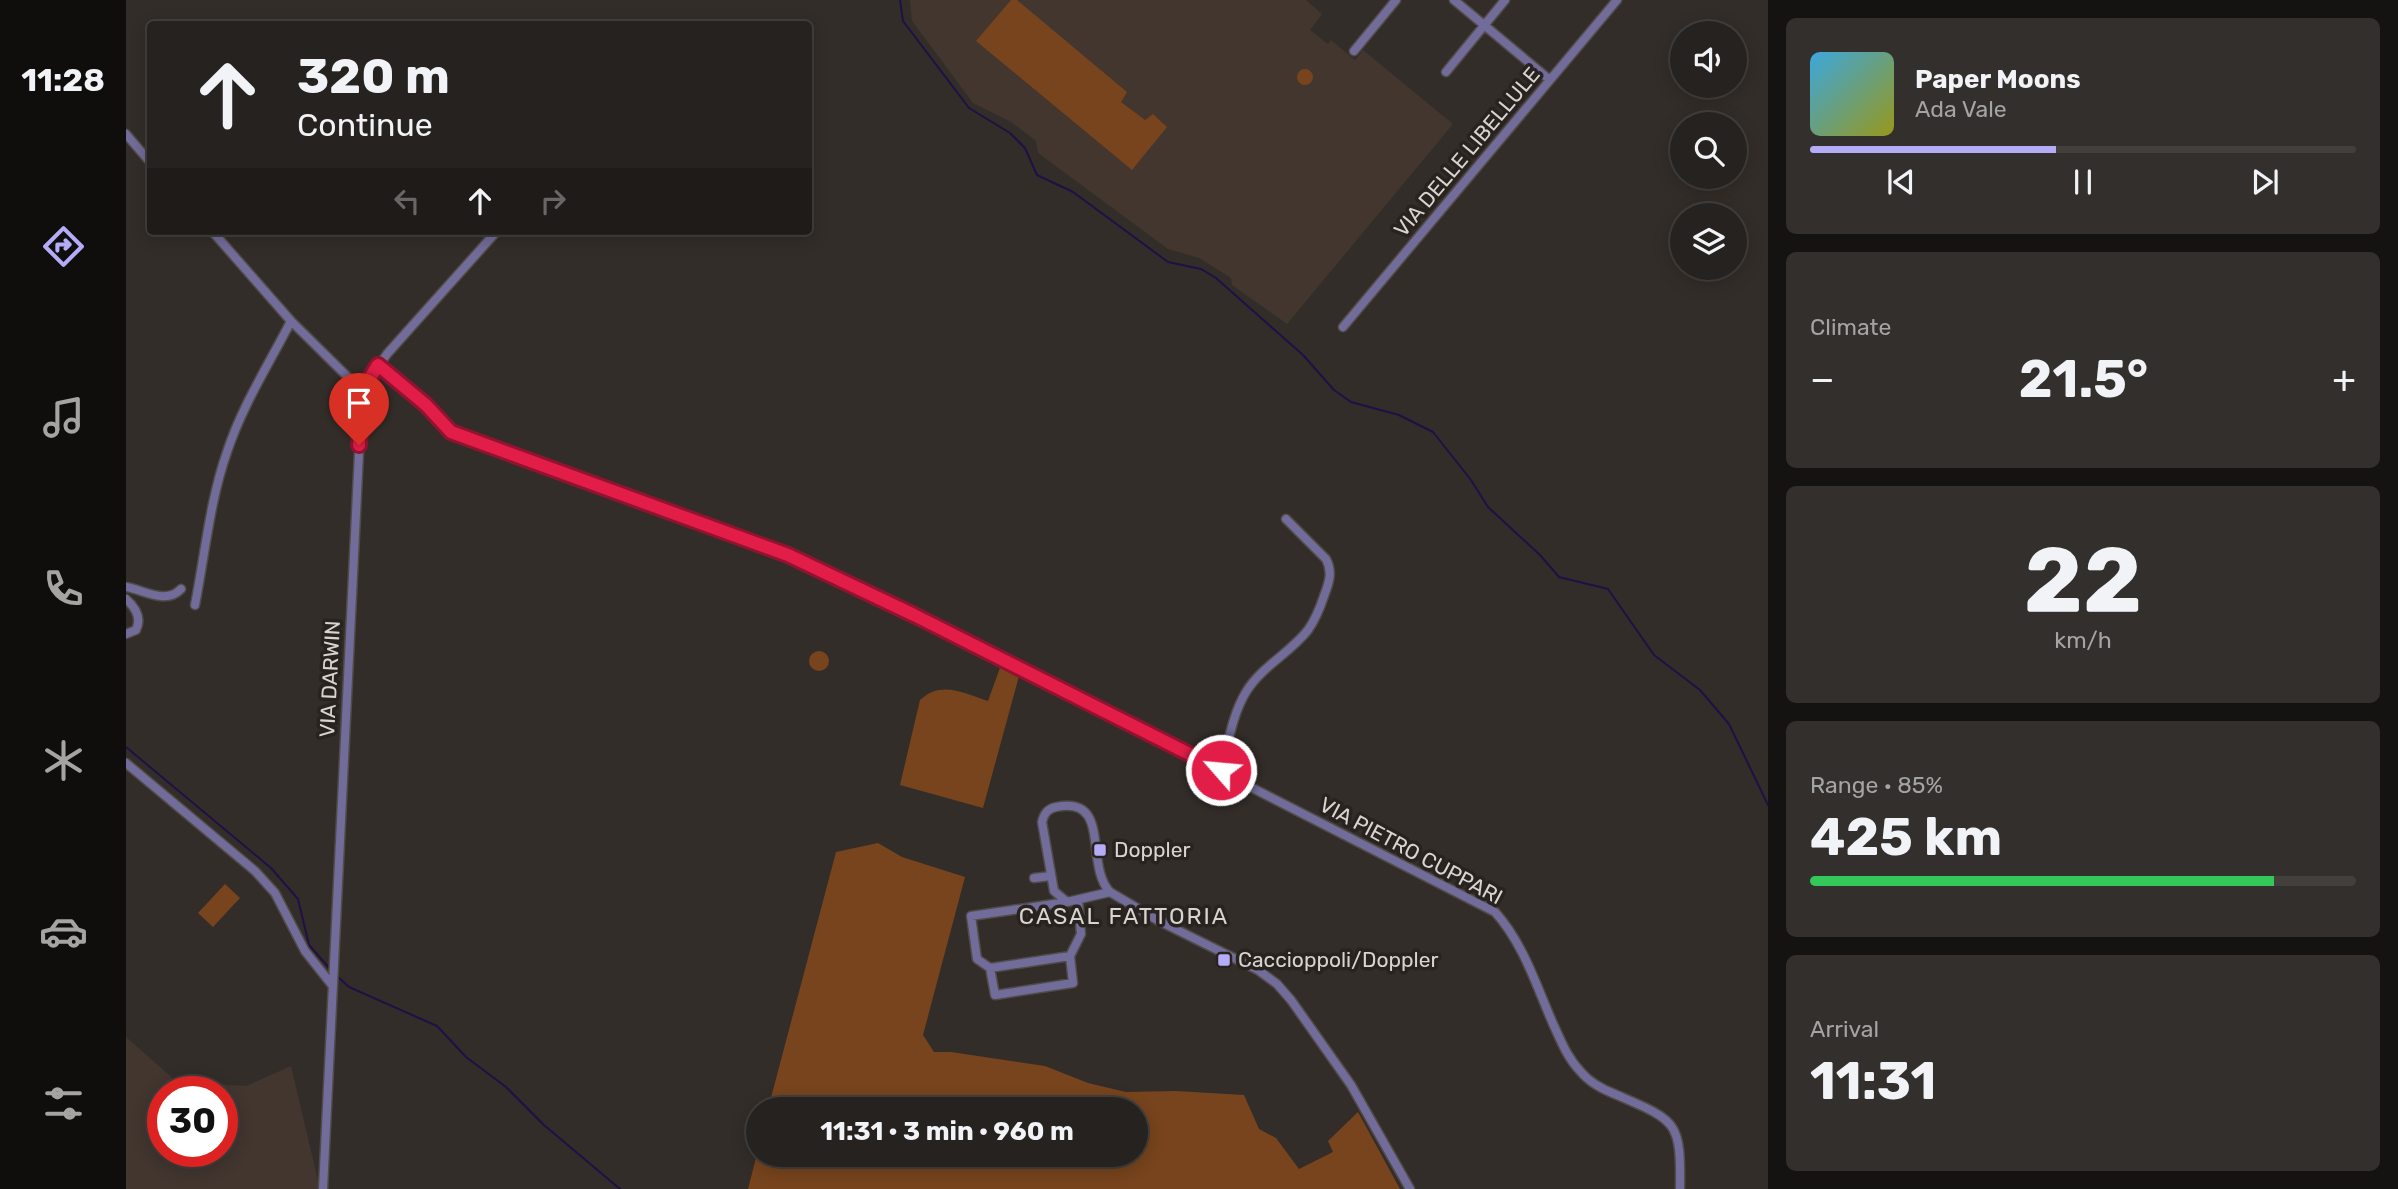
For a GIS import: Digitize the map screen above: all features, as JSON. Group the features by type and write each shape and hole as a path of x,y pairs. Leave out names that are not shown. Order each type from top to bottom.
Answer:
{"street":[{"path":"1354,51 1396,0"},
{"path":"1454,0 1550,80"},
{"path":"1446,72 1506,0"},
{"name":"VIA DELLE LIBELLULE","path":"1343,327 1617,0"},
{"path":"126,134 147,158"},
{"path":"216,235 291,321 362,391 378,365 492,235"},
{"path":"195,605 227,451 245,407 291,321"},
{"name":"VIA PIETRO CUPPARI","path":"378,365 426,405 451,432 788,555 914,615 1221,770 1495,912 1515,938 1566,1052 1578,1069 1598,1086 1655,1111 1671,1124 1679,1147 1680,1189"},
{"name":"VIA DARWIN","path":"323,1189 362,391"},
{"path":"1221,770 1245,693 1256,679 1307,631 1318,612 1329,582 1330,566 1326,559 1286,519"},
{"path":"126,587 162,597 171,597 181,589"},
{"path":"126,599 139,619 136,630 126,634"},
{"path":"126,763 255,871 275,893 305,951 332,985"},
{"path":"1067,902 1054,891 1042,830 1047,811 1078,806 1084,809 1090,818 1098,865 1104,886 1110,892 1159,922 1261,972 1275,982 1291,1000 1351,1085 1410,1189"},
{"path":"1034,878 1051,876"},
{"path":"1070,956 990,968 977,959 971,916 1067,902 1110,892"},
{"path":"990,968 995,995 1073,983 1070,956 1081,936 1077,900"}],"shaded area":[{"path":"910,0 1306,0 1322,14 1310,30 1328,44 1331,40 1355,60 1363,50 1453,124 1287,324 1232,285 1231,278 1199,258 1168,249 1038,153 1036,141 1011,122 973,103 912,21"},
{"path":"1011,0 1017,0 1127,92 1121,102 1145,120 1153,114 1167,127 1132,170 976,41"},
{"path":"1305,69 1311,71 1311,83 1305,85 1299,83 1297,77 1299,71"},
{"path":"819,651 826,654 829,661 826,668 819,671 812,668 809,661 812,654"},
{"path":"1001,665 1019,676 983,808 900,785 920,700 928,694 944,689 988,701"},
{"path":"878,843 902,857 965,877 923,1035 934,1052 951,1052 1045,1066 1088,1083 1126,1092 1176,1091 1244,1095 1259,1129 1276,1138 1299,1169 1333,1152 1328,1141 1358,1112 1400,1189 748,1189 754,1167 1148,1167 1148,1097 771,1097 836,852"},
{"path":"225,884 240,898 213,927 198,913"},
{"path":"126,1037 170,1076 147,1076 147,1167 238,1167 238,1086 246,1086 291,1066 320,1189 126,1189"}],"waterway":[{"path":"900,0 903,21 969,108 1010,133 1025,148 1037,175 1073,192 1168,262 1201,269 1216,278 1303,355 1334,390 1351,402 1399,415 1433,432 1471,480 1488,507 1540,555 1559,577 1608,589 1654,655 1700,690 1729,724 1768,805"},
{"path":"126,747 271,868 298,899 309,945 331,970"},
{"path":"337,976 349,987 437,1026 466,1057 506,1087 544,1125 620,1189"}],"place":[{"name":"Doppler","path":"1100,850"},
{"name":"Caccioppoli/Doppler","path":"1224,960"}],"district":[{"name":"CASAL FATTORIA","path":"1124,916"}],"route":[{"path":"359,445 362,391 378,365 426,405 451,432 788,555 914,615 1221,770"}]}
